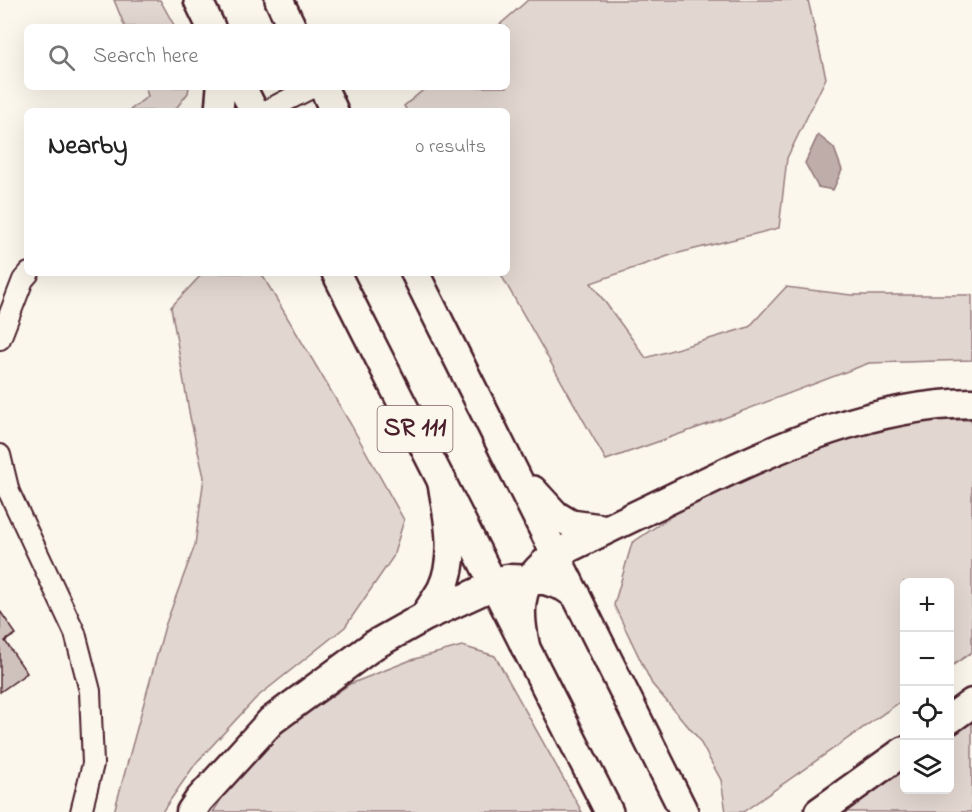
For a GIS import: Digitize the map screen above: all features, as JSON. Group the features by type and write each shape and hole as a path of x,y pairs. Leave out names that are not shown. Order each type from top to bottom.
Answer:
{"highway":[{"path":"198,0 210,24"},
{"path":"279,0 291,24"},
{"path":"219,108 221,90"},
{"path":"244,90 252,108"},
{"path":"324,90 333,108"},
{"name":"SR 111","path":"338,276 609,812"},
{"name":"SR 111","path":"416,276 684,812"},
{"path":"525,646 520,612 526,585 544,563 556,554 741,465 841,424 898,410 972,403"},
{"path":"511,468 556,515 571,524 608,529"},
{"path":"424,617 443,588 450,560 451,536 442,481"},
{"path":"191,812 199,800 271,721 374,645 424,617 507,579 545,580 563,586 575,594"},
{"path":"954,716 972,704"},
{"path":"819,812 900,754"}],"street":[{"path":"272,108 308,90"},
{"path":"0,339 26,276"},
{"path":"0,455 9,492 75,633 90,691 93,764 81,812"}],"shaded area":[{"path":"114,0 160,0 173,24 124,24"},
{"path":"528,0 808,0 826,78 787,158 779,228 671,255 591,283 646,358 749,327 786,287 851,295 972,295 972,360 869,363 606,460 502,276 510,276 510,108 405,108 404,106 423,90 510,90 510,24 500,24"},
{"path":"146,90 188,90 176,108 133,108 148,96"},
{"path":"818,135 834,148 842,170 833,190 818,187 805,163"},
{"path":"200,276 263,276 350,423 404,520 393,557 345,627 256,698 196,763 162,812 114,812 165,626 195,545 204,477 190,417 171,307"},
{"path":"926,420 972,420 972,652 954,664 954,578 900,578 900,702 743,812 726,812 721,780 698,738 652,684 614,605 632,543 718,484 798,446"},
{"path":"462,646 495,656 582,812 213,812 227,790 287,727 350,684 411,660"},
{"path":"972,722 972,812 843,812 900,772 900,794 954,794 954,735"}],"building":[{"path":"0,611 16,634 5,641 27,673 0,692"}]}
